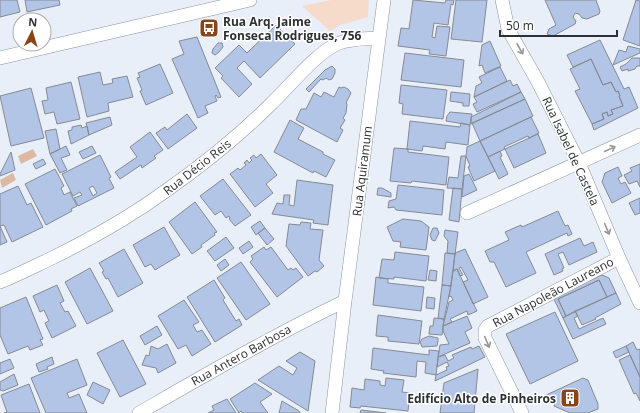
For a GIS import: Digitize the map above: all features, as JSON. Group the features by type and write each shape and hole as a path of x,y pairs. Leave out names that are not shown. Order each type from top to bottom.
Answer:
{"street":[{"path":"0,58 250,0"},
{"name":"Rua Aquiramum","path":"332,413 344,301 384,0"},
{"name":"Rua Isabel de Castela","path":"502,0 508,29 538,82 579,163 619,258 640,302"},
{"name":"Rua Décio Reis","path":"0,282 74,247 133,214 168,190 244,130 302,72 325,52 338,44 353,40 379,38"},
{"path":"467,213 640,135"},
{"name":"Rua Napoleão Laureano","path":"522,413 485,338 485,330 488,326 619,258"},
{"name":"Rua Antero Barbosa","path":"139,413 296,324 344,301"}],"shaded area":[{"path":"331,0 369,0 368,17 340,25 330,31 302,6"},
{"path":"33,149 37,156 21,164 18,156"},
{"path":"13,173 16,180 2,188 0,180"}],"building":[{"path":"0,0 17,0 20,12 12,12 12,14 0,17"},
{"path":"25,0 59,0 60,5 27,12"},
{"path":"413,0 445,3 446,0 454,0 453,5 451,4 448,25 434,23 432,37 435,38 437,26 450,27 446,56 429,54 430,50 398,46 401,28 409,29"},
{"path":"456,0 487,0 482,42 451,39"},
{"path":"545,0 596,0 600,11 599,14 587,19 582,18 579,14 575,13 573,17 576,21 575,24 553,36 547,34 549,29 556,25"},
{"path":"636,0 640,1 640,46 623,40"},
{"path":"276,25 295,44 260,78 244,61 237,68 252,84 239,97 221,78 223,76 215,68 239,45 247,53"},
{"path":"197,37 221,97 218,98 216,95 217,101 205,106 208,113 198,118 172,59 184,54 179,41"},
{"path":"600,40 624,89 629,87 638,108 594,130 592,124 604,119 602,114 607,112 608,116 613,114 611,110 623,106 620,96 618,91 616,92 611,82 603,85 591,59 573,67 567,55"},
{"path":"490,41 501,66 485,73 482,65 479,66 482,45"},
{"path":"218,43 222,43 223,47 215,55 212,53 213,49"},
{"path":"628,46 640,49 640,53 613,65 619,50 626,52"},
{"path":"405,53 464,60 461,87 401,80"},
{"path":"632,58 640,58 640,66 628,71 628,69 622,71 620,67"},
{"path":"591,59 603,85 611,82 616,92 618,91 623,106 611,110 613,114 608,116 607,112 602,114 604,119 592,124 575,91 580,89 570,69"},
{"path":"160,64 173,93 146,105 140,91 142,90 137,78 140,77 138,73"},
{"path":"332,66 335,69 335,73 332,79 321,79 309,92 306,89 325,70"},
{"path":"500,67 507,81 474,97 476,86 482,83 479,77"},
{"path":"100,72 103,85 113,83 112,79 127,76 133,97 108,103 109,111 87,117 78,77"},
{"path":"510,80 513,86 517,84 521,92 477,112 473,104 477,102 474,97"},
{"path":"71,82 80,119 57,124 54,112 45,114 42,101 48,100 46,88"},
{"path":"401,85 447,90 443,119 402,114 403,104 399,103"},
{"path":"339,87 348,89 351,93 346,103 346,113 343,118 345,120 340,128 343,130 337,142 296,120 301,109 306,109 314,93 321,97 324,92 334,97"},
{"path":"31,88 44,138 11,146 0,96"},
{"path":"451,92 470,94 469,106 463,106 463,103 450,101"},
{"path":"521,92 525,99 471,124 471,117"},
{"path":"525,99 533,116 480,141 472,123"},
{"path":"450,112 472,114 470,125 446,121"},
{"path":"187,114 197,128 168,149 156,133 165,127 167,130"},
{"path":"110,117 112,125 89,135 86,123"},
{"path":"531,117 539,133 529,138 528,136 504,147 505,149 488,157 480,141"},
{"path":"290,120 304,128 298,139 335,160 326,177 314,171 313,173 274,152"},
{"path":"410,121 460,127 461,123 470,125 468,145 446,142 445,149 423,146 422,151 407,149"},
{"path":"81,125 82,128 87,126 89,135 71,144 68,131 72,130 72,127"},
{"path":"56,129 60,149 50,154 45,131"},
{"path":"150,132 163,150 154,156 156,158 142,168 141,165 120,179 115,172 137,157 130,147"},
{"path":"538,134 546,153 514,168 505,149"},
{"path":"480,141 495,171 474,181 468,167 470,166 466,156 467,147"},
{"path":"66,146 70,155 61,158 67,170 60,173 50,154"},
{"path":"92,146 96,153 83,159 79,152"},
{"path":"394,148 408,149 408,152 449,157 446,185 412,181 411,183 390,181"},
{"path":"500,151 502,156 500,157 508,174 499,179 488,157"},
{"path":"11,152 15,170 0,176 0,174"},
{"path":"261,154 277,175 266,184 273,193 255,207 230,174 238,168 240,170 246,165 244,163 247,160 249,163 252,160 250,158 254,155 256,158"},
{"path":"100,155 111,177 109,178 114,188 78,206 74,198 82,195 80,192 73,196 62,174","holes":["93,186 97,193 93,196 89,188"]},
{"path":"461,156 466,156 462,189 447,188 449,177 458,178"},
{"path":"43,159 46,164 36,169 33,164"},
{"path":"640,164 640,187 637,181 629,184 624,175 632,171 630,168"},
{"path":"618,167 622,176 618,178 621,184 625,182 631,193 612,203 602,182 605,173"},
{"path":"55,169 64,186 61,188 64,195 70,192 77,206 71,209 72,211 46,225 25,184"},
{"path":"469,174 477,190 462,197 464,176"},
{"path":"223,179 251,215 235,226 229,219 229,216 226,218 221,211 215,215 200,196"},
{"path":"297,180 333,185 328,225 313,223 314,220 272,214 277,203 283,204 284,195 290,195 289,205 294,206"},
{"path":"398,185 444,190 442,215 396,210 394,207 388,208 389,201 396,199"},
{"path":"18,186 27,205 31,203 43,227 12,242 4,225 0,226 0,194"},
{"path":"378,188 382,188 391,193 391,197 377,195"},
{"path":"453,188 462,189 459,222 449,220"},
{"path":"640,198 640,213 635,215 629,203"},
{"path":"195,202 217,232 201,245 202,247 192,254 169,222"},
{"path":"558,211 565,226 568,225 572,234 568,236 567,233 526,252 536,273 506,287 494,262 490,262 485,251 509,240 505,232 521,225 522,227"},
{"path":"403,219 421,221 429,227 426,250 400,247 401,242 393,241 387,227"},
{"path":"260,221 265,228 256,235 251,227"},
{"path":"301,222 311,223 310,229 323,230 319,260 324,266 317,272 315,271 308,276 286,246 289,224 300,225"},
{"path":"0,226 7,242 0,245"},
{"path":"164,227 180,255 155,270 151,264 145,267 133,245"},
{"path":"265,228 274,239 267,245 258,233"},
{"path":"433,228 437,228 439,233 435,241 432,240 430,235"},
{"path":"445,230 458,232 455,254 447,253 448,241 444,236"},
{"path":"226,237 234,248 215,261 207,251"},
{"path":"580,238 584,246 593,242 597,252 569,265 563,252 558,254 564,268 562,269 563,271 554,275 545,254"},
{"path":"249,241 253,247 243,254 239,248"},
{"path":"264,247 266,250 271,247 288,270 291,268 293,270 296,268 303,277 277,297 250,262 253,259 251,256"},
{"path":"124,249 143,283 118,297 108,278 106,279 102,272 104,271 99,263"},
{"path":"465,249 488,297 473,304 463,282 468,280 461,267 459,268 463,275 460,276 457,269 453,271 455,253"},
{"path":"395,252 429,256 426,281 394,277 394,279 379,278 382,259 394,260"},
{"path":"445,253 455,254 451,286 442,285"},
{"path":"225,259 229,265 221,271 217,265"},
{"path":"241,262 270,304 246,320 217,278"},
{"path":"90,268 113,311 87,324 65,282"},
{"path":"457,269 477,311 468,315 467,311 450,319 452,322 443,326 449,302 453,300 451,296 449,297 453,271"},
{"path":"430,270 437,271 436,281 428,280"},
{"path":"602,275 609,278 616,293 607,297 599,280 558,299 566,316 563,318 553,297"},
{"path":"376,277 388,279 388,283 424,287 421,311 373,305"},
{"path":"214,280 225,298 223,300 236,321 239,319 242,325 215,342 187,297"},
{"path":"599,280 607,297 566,316 558,299"},
{"path":"57,285 64,301 60,303 65,312 68,311 76,326 52,338 45,323 49,321 44,310 40,312 33,296"},
{"path":"442,285 451,286 444,319 438,318"},
{"path":"616,293 621,304 595,318 596,319 582,325 575,311"},
{"path":"26,297 43,339 40,340 43,345 30,350 28,346 8,354 0,335 0,308"},
{"path":"427,297 435,298 434,309 426,308"},
{"path":"184,300 199,322 193,325 197,332 202,330 211,344 192,356 186,345 178,349 158,316"},
{"path":"575,311 578,316 574,318 579,329 603,318 606,324 573,339 563,318"},
{"path":"555,312 578,361 530,384 506,334"},
{"path":"378,315 422,321 419,344 388,341 388,337 376,336"},
{"path":"467,316 472,328 465,332 470,343 438,357 440,345 449,344 443,331 443,326"},
{"path":"434,318 444,319 442,335 429,334 430,326 433,326"},
{"path":"157,326 162,335 145,345 140,336"},
{"path":"429,336 438,338 437,346 422,347 420,342 422,339"},
{"path":"123,340 146,384 120,397 97,353"},
{"path":"633,342 637,350 640,349 640,377 626,346"},
{"path":"167,344 176,363 158,373 156,368 142,365 146,355 149,356 151,346 158,349"},
{"path":"479,346 485,357 435,381 436,375 447,370 446,367 449,366 447,362 437,367 438,357 445,355 448,361 454,358 452,355 471,347 472,349"},
{"path":"626,346 629,352 616,358 613,352"},
{"path":"373,348 429,355 429,350 439,351 436,375 425,373 426,362 417,361 416,377 383,373 384,371 371,369"},
{"path":"300,352 315,361 308,411 258,380 279,366 293,375 297,368 286,361"},
{"path":"630,355 640,377 640,401 636,393 634,394 619,360"},
{"path":"52,357 54,364 47,367 48,369 39,372 36,364"},
{"path":"10,359 14,368 0,374 0,363"},
{"path":"77,359 87,385 67,393 69,398 79,394 87,413 46,413 31,378"},
{"path":"478,369 474,413 440,413 444,383"},
{"path":"14,374 18,385 3,391 0,390 0,382"},
{"path":"386,378 404,380 402,392 410,393 408,411 361,406 360,408 350,407 352,388 364,390 365,379 380,381 380,385 385,386"},
{"name":"Edifício Alto de Pinheiros","path":"583,378 588,380 598,404 598,409 588,413 570,413 554,406 555,403 553,400 547,403 543,401 544,396"},
{"path":"93,382 110,390 103,404 87,395"},
{"path":"255,383 272,394 260,402 268,413 242,413 241,411 239,413 230,399"},
{"path":"29,384 40,413 4,413 7,412 1,395"},
{"path":"227,399 236,413 208,413 214,410 212,406"},
{"path":"282,401 299,411 300,413 279,413"},
{"path":"361,410 386,413 360,413"}],"place":[{"name":"Rua Arq. Jaime Fonseca Rodrigues, 756","path":"209,28"},
{"name":"Edifício Alto de Pinheiros","path":"570,398"}]}
